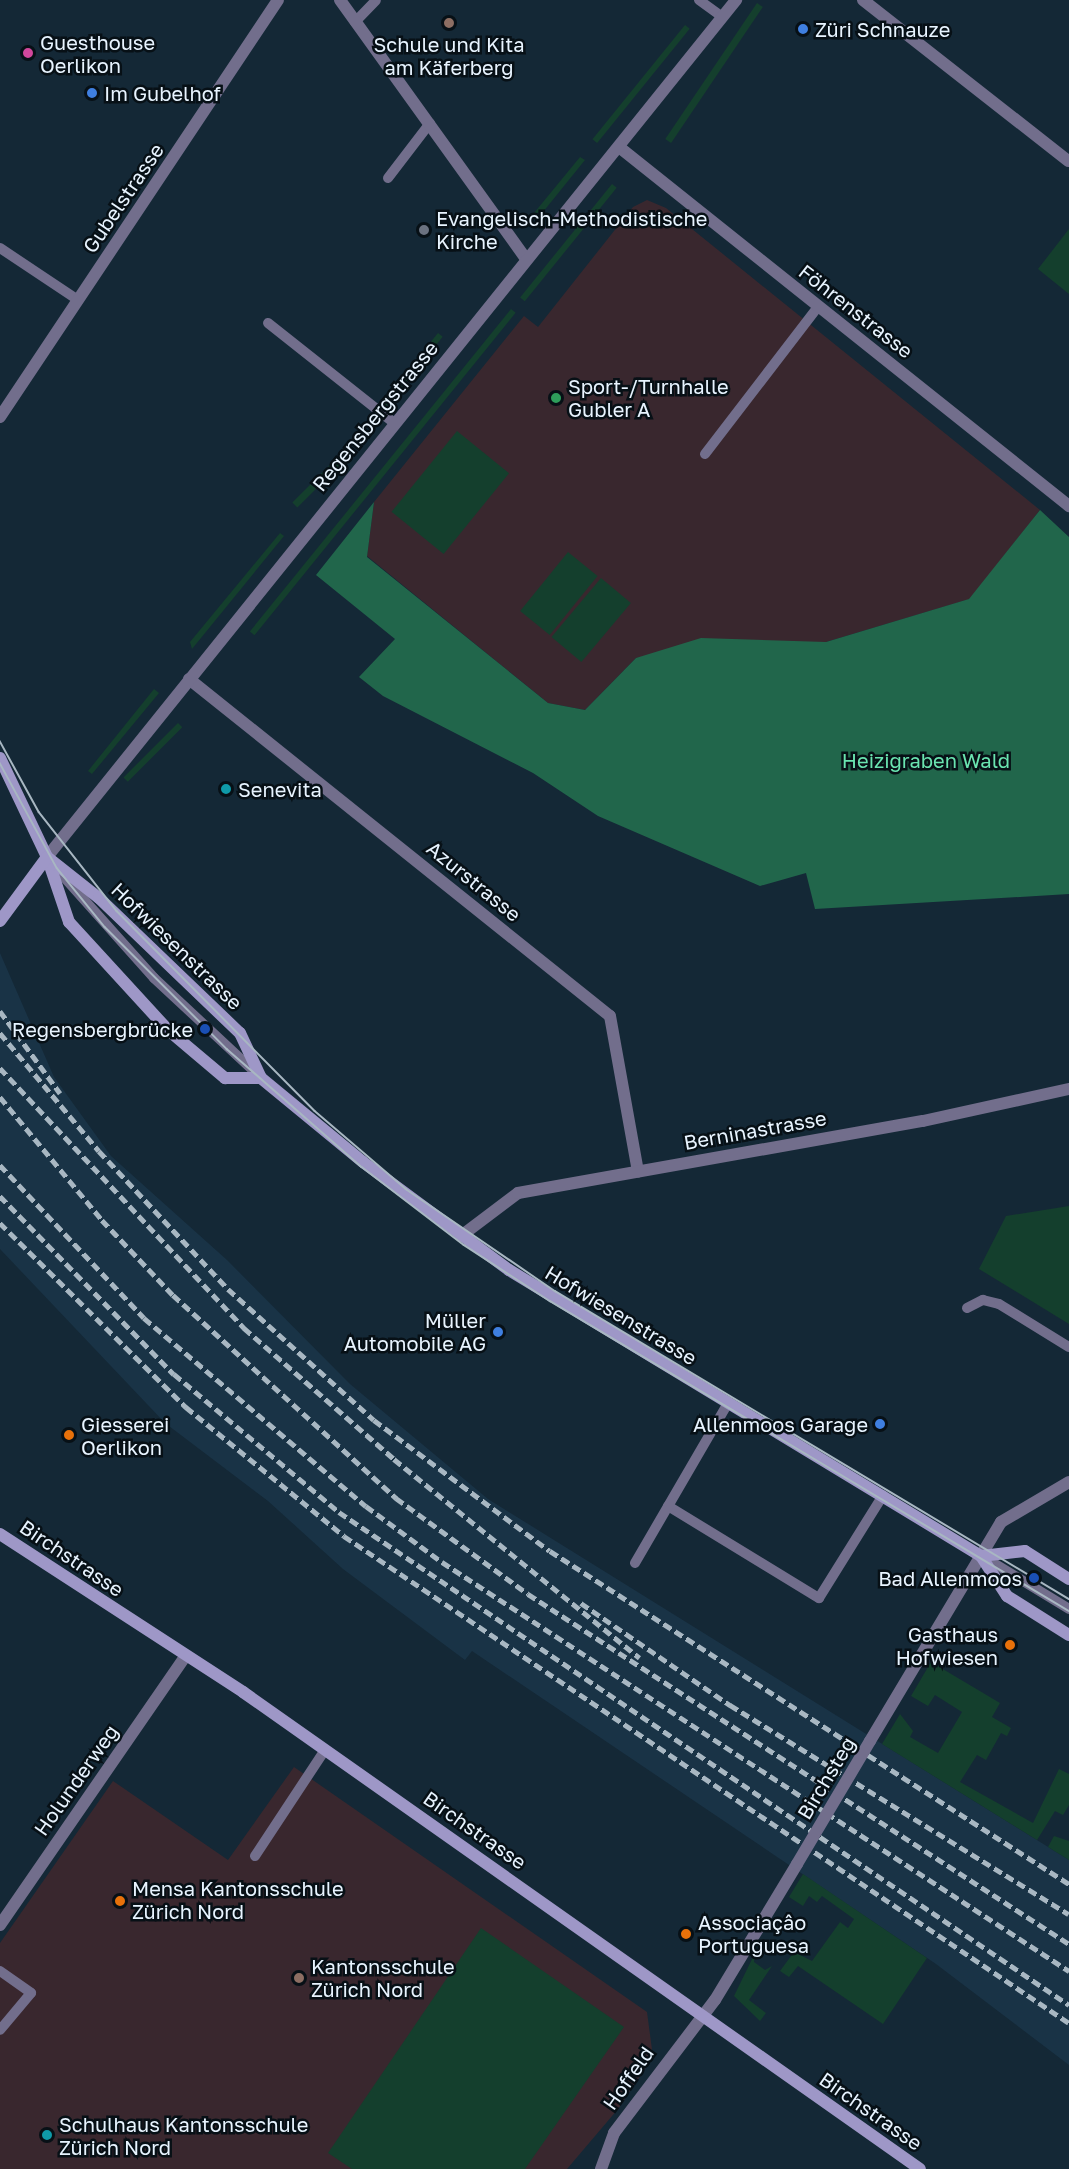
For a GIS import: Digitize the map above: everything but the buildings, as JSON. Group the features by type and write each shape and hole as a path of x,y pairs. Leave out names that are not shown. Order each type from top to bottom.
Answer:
{"street":[{"name":"Gubelstrasse","path":"0,417 278,0"},
{"path":"340,0 525,257"},
{"name":"Regensbergstrasse","path":"47,856 525,257 619,147 736,0"},
{"path":"862,0 1068,161"},
{"name":"Föhrenstrasse","path":"619,147 1069,506"},
{"name":"Azurstrasse","path":"189,679 610,1016 638,1171"},
{"name":"Hofwiesenstrasse","path":"0,758 47,856 69,921 124,985 225,1078 261,1078"},
{"path":"0,921 47,856"},
{"name":"Hofwiesenstrasse","path":"47,856 99,898 240,1033 261,1078 461,1236 728,1403 981,1556 1007,1596 1069,1635"},
{"name":"Berninastrasse","path":"461,1236 518,1193 1069,1089"},
{"name":"Birchsteg","path":"700,2017 797,1864 1001,1522 1069,1482"},
{"name":"Birchstrasse","path":"0,1534 325,1750 700,2017 920,2169"},
{"path":"981,1556 1025,1551 1069,1579"},
{"name":"Holunderweg","path":"0,1924 185,1657"},
{"name":"Hoffeld","path":"601,2169 614,2133 700,2017"}],"lane":[{"path":"355,22 376,0"},
{"path":"699,0 722,17"},
{"path":"388,178 430,123"},
{"path":"0,248 78,300"},
{"path":"705,454 819,307"},
{"path":"268,323 394,423"},
{"name":"Hofwiesenstrasse","path":"47,856 154,978 261,1078"},
{"path":"966,1308 983,1300 999,1304 1069,1347"},
{"path":"635,1563 728,1403"},
{"path":"668,1506 819,1598 883,1495"},
{"name":"Hofwiesenstrasse","path":"981,1556 1069,1609"},
{"path":"255,1856 325,1750"},
{"path":"0,1971 31,1993 0,2030"}],"shaded area":[{"path":"647,200 666,208 1040,510 970,599 826,642 636,658 585,710 548,703 367,556 374,502 524,316 538,327 633,207"},
{"path":"0,953 54,1077 111,1156 227,1260 350,1384 488,1499 1069,1860 1069,2065 936,1964 472,1651 465,1660 343,1569 268,1501 165,1423 0,1249"},
{"name":"Kantonsschule Zürich Nord","path":"294,1767 647,2012 653,2057 618,2109 567,2169 0,2169 0,1943 113,1781 228,1860"}],"green space":[{"path":"757,3 763,7 671,143 665,139"},
{"path":"685,25 690,29 597,143 592,139"},
{"path":"580,157 585,160 543,212 534,213"},
{"path":"612,184 617,188 525,301 520,297"},
{"path":"1069,229 1069,294 1038,269"},
{"path":"511,309 516,313 254,635 250,632"},
{"path":"438,333 443,337 387,406 382,402"},
{"path":"457,431 509,473 444,554 392,512"},
{"path":"344,451 349,456 297,508 292,503"},
{"name":"Heizigraben Wald","path":"374,502 367,557 548,703 585,710 636,658 701,638 826,642 969,599 1040,510 1069,537 1069,894 815,909 806,873 760,886 598,816 533,773 383,696 359,677 395,639 316,575"},
{"path":"280,533 284,536 192,649 190,642"},
{"path":"568,552 598,576 550,635 520,611"},
{"path":"601,578 631,603 581,662 552,637"},
{"path":"154,689 159,693 92,774 88,771"},
{"path":"178,723 182,727 128,782 124,777"},
{"path":"1069,1206 1069,1324 979,1269 1006,1216"},
{"path":"931,1662 1000,1703 992,1717 1011,1728 1007,1736 1001,1733 986,1760 977,1755 960,1782 1033,1823 1059,1769 1069,1774 1069,1805 1063,1815 1055,1811 1037,1840 882,1744 900,1714 913,1731 910,1737 938,1753 962,1712 935,1695 928,1706 911,1696"},
{"path":"1054,1836 1069,1841 1069,1860 1048,1847"},
{"path":"803,1874 927,1958 883,2024 798,1966 789,1977 780,1971 794,1952 812,1961 840,1922 848,1928 854,1919 822,1896 817,1902 809,1896 803,1906 789,1897"},
{"path":"481,1928 624,2027 525,2169 352,2169 328,2153"},
{"path":"755,1953 754,1962 765,1970 772,1966 749,2000 766,2013 760,2021 734,1996"}],"tram line":[{"path":"0,741 39,812 117,911 315,1111 406,1189 555,1291 1069,1599"},
{"path":"0,763 57,868 105,927 227,1049 362,1167 464,1245 550,1301 1069,1611"}],"railway":[{"path":"0,1011 60,1093"},
{"path":"0,1033 99,1151 228,1289 374,1420 550,1551 1069,1884"},
{"path":"0,1068 244,1328 394,1459 640,1658"},
{"path":"0,1097 102,1220 173,1295 396,1498 528,1594 1069,1944"},
{"path":"0,1165 144,1318 366,1506 442,1562 1069,1971"},
{"path":"0,1196 174,1374 339,1512 1069,2005"},
{"path":"0,1223 186,1407 344,1536 1069,2023"},
{"path":"581,1603 730,1705 1069,1914"}],"place":[{"name":"Schule und Kita am Käferberg","path":"449,23"},
{"name":"Züri Schnauze","path":"803,29"},
{"name":"Guesthouse Oerlikon","path":"28,53"},
{"name":"Im Gubelhof","path":"92,93"},
{"name":"Evangelisch-Methodistische Kirche","path":"424,230"},
{"name":"Sport-/Turnhalle Gubler A","path":"556,398"},
{"name":"Senevita","path":"226,789"},
{"name":"Regensbergbrücke","path":"205,1029"},
{"name":"Müller Automobile AG","path":"498,1332"},
{"name":"Allenmoos Garage","path":"880,1424"},
{"name":"Giesserei Oerlikon","path":"69,1435"},
{"name":"Bad Allenmoos","path":"1034,1578"},
{"name":"Gasthaus Hofwiesen","path":"1010,1645"},
{"name":"Mensa Kantonsschule Zürich Nord","path":"120,1901"},
{"name":"Associaçâo Portuguesa","path":"686,1934"},
{"name":"Kantonsschule Zürich Nord","path":"299,1978"},
{"name":"Schulhaus Kantonsschule Zürich Nord","path":"47,2135"}]}
